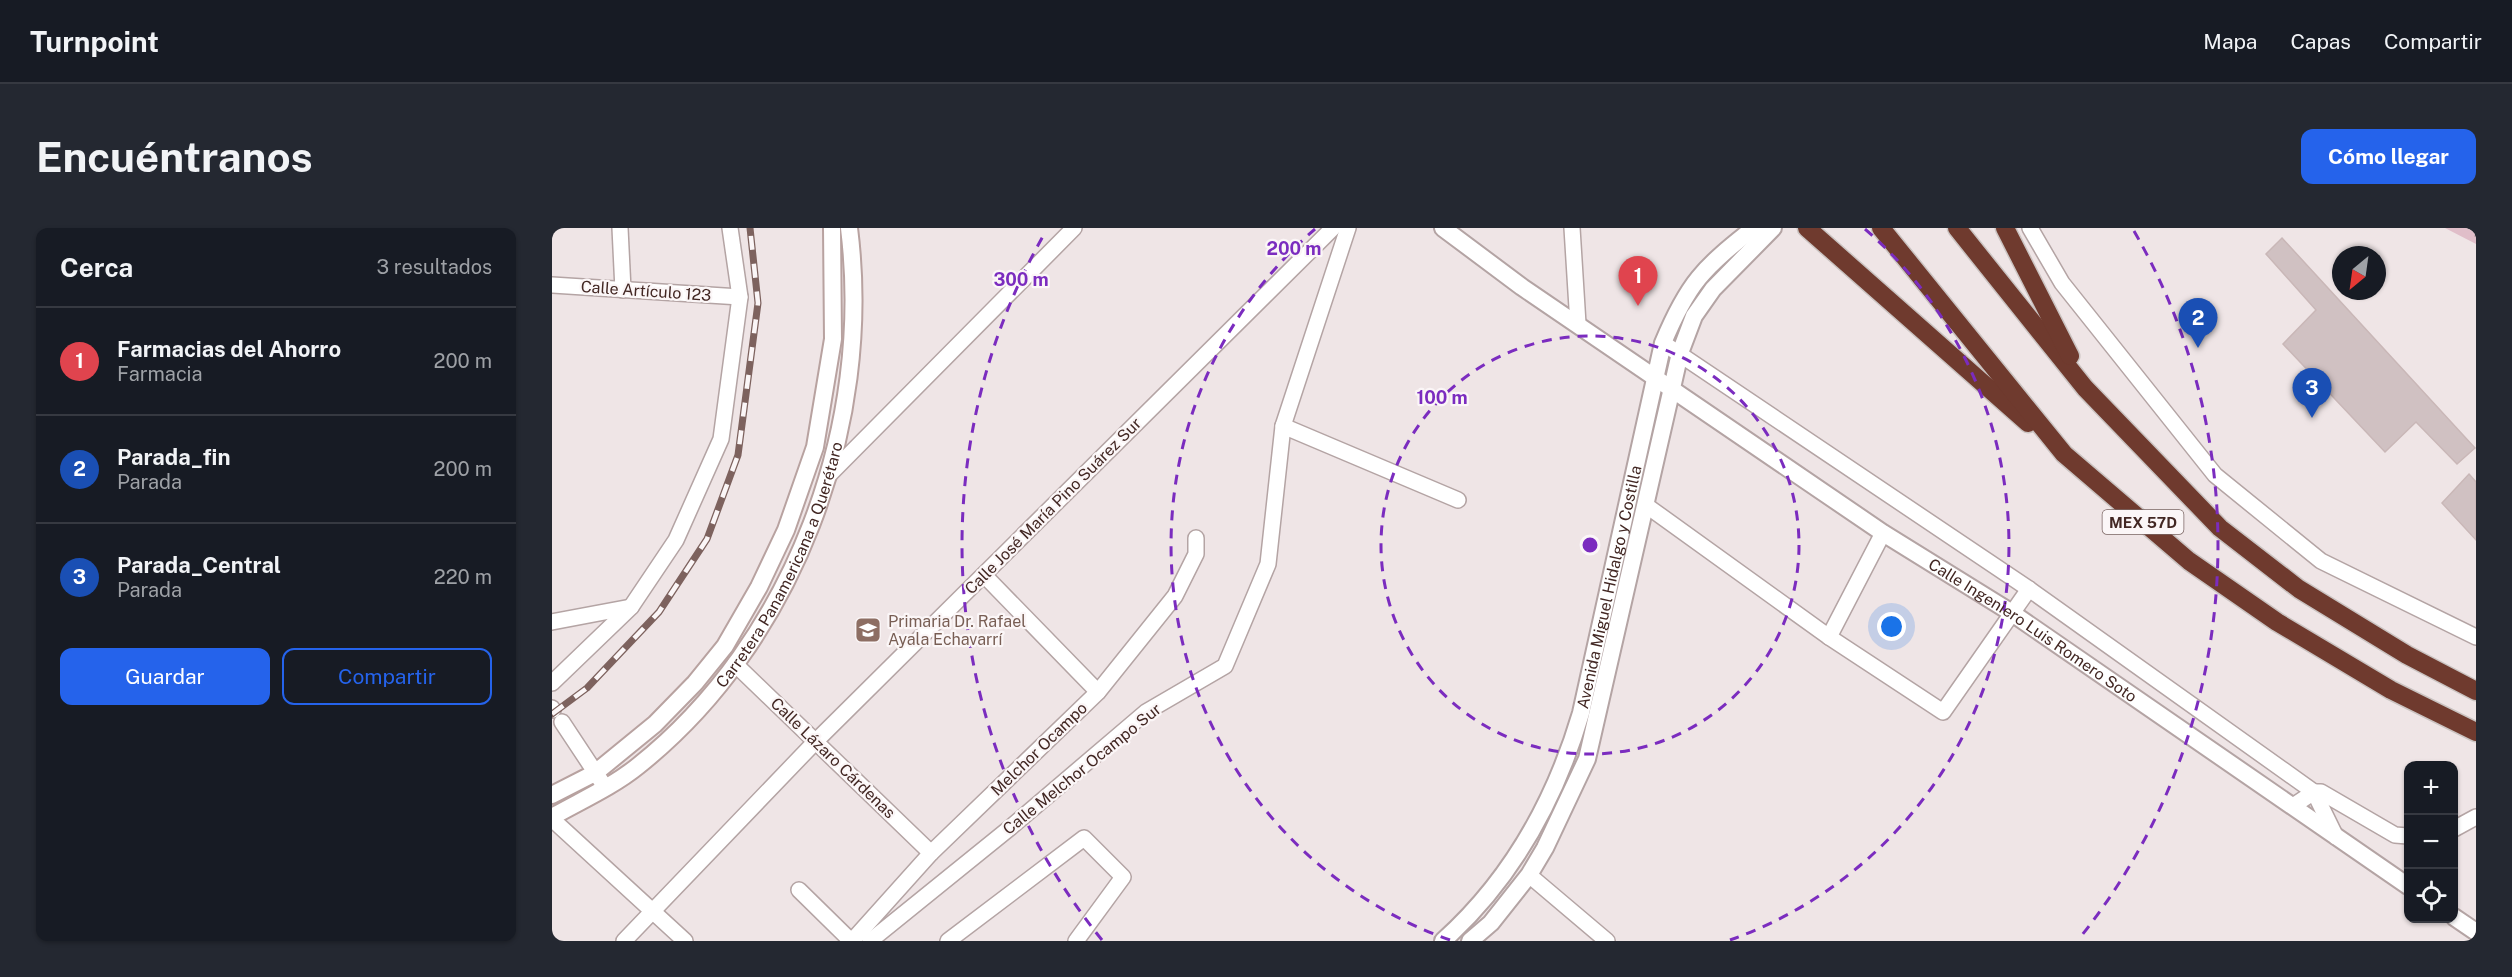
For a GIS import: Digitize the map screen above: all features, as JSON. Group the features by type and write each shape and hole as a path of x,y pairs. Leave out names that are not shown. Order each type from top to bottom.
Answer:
{"highway":[{"path":"1807,228 2064,454"},
{"name":"MEX 57D","path":"1881,228 2064,454 2189,561 2277,622 2391,690 2476,732"},
{"name":"MEX 57D","path":"1957,228 2085,388 2220,528 2299,589 2407,655 2476,691"},
{"path":"2005,228 2085,388"}],"street":[{"path":"620,228 623,290"},
{"path":"552,683 631,607 676,540 721,439 740,297 730,228"},
{"name":"Carretera Panamericana a Querétaro","path":"552,795 595,772 656,724 695,683 725,646 759,587 786,531 815,447 833,339 831,228"},
{"name":"Carretera Panamericana a Querétaro","path":"552,818 636,768 667,742 697,711 735,664 777,597 805,539 830,474 844,408 854,339 849,228"},
{"path":"830,474 1074,228"},
{"name":"Calle José María Pino Suárez Sur","path":"624,941 816,741 1333,228"},
{"name":"Calle Melchor Ocampo Sur","path":"870,941 1011,827 1146,712 1225,666 1268,564 1284,426 1348,228"},
{"name":"Calle Ingeniero Luis Romero Soto","path":"1443,228 1522,287 1656,376 1883,533 2012,613 2404,883"},
{"path":"1572,228 1578,324"},
{"name":"Avenida Miguel Hidalgo y Costilla","path":"1443,941 1474,913 1512,866 1529,840 1568,757 1581,713 1663,344 1677,310 1695,279 1754,228"},
{"name":"Avenida Miguel Hidalgo y Costilla","path":"1470,941 1491,923 1529,875 1545,848 1587,759 1674,389 1680,353 1694,316 1713,289 1773,228"},
{"path":"2030,228 2062,282 2215,475 2321,561 2476,637"},
{"name":"Calle Artículo 123","path":"552,285 740,297"},
{"path":"1663,344 1680,353 2029,589 2314,792 2328,795 2395,835 2404,836"},
{"path":"1284,426 1458,500"},
{"path":"1647,506 1828,638 1944,712 2029,589"},
{"path":"1828,638 1883,533"},
{"name":"Melchor Ocampo","path":"851,941 932,853 1098,692 1175,596 1196,554 1196,538"},
{"path":"984,575 1098,692"},
{"path":"552,622 631,607"},
{"name":"Calle Lázaro Cárdenas","path":"735,664 932,853"},
{"path":"556,713 605,787"},
{"path":"2293,806 2314,792"},
{"path":"2314,792 2336,837"},
{"path":"2458,827 2476,817"},
{"path":"552,818 685,941"},
{"path":"948,941 1084,838 1124,877 1076,941"},
{"path":"1529,875 1607,941"},
{"path":"799,890 851,941"},
{"path":"2458,920 2476,932"}],"green space":[{"path":"2445,228 2476,228 2476,244"}],"building":[{"path":"2282,238 2332,292 2332,300 2339,300 2475,448 2457,464 2416,422 2385,452 2283,344 2316,310 2266,254"},
{"path":"2469,474 2476,482 2476,540 2442,503"}],"railway":[{"path":"552,714 587,688 659,612 707,539 738,455 758,303 750,228"}],"place":[{"name":"Farmacias del Ahorro","path":"1638,306"},
{"name":"Parada_fin","path":"2198,348"},
{"name":"Parada_Central","path":"2312,418"},
{"name":"Primaria Dr. Rafael Ayala Echavarrí","path":"868,630"}]}
